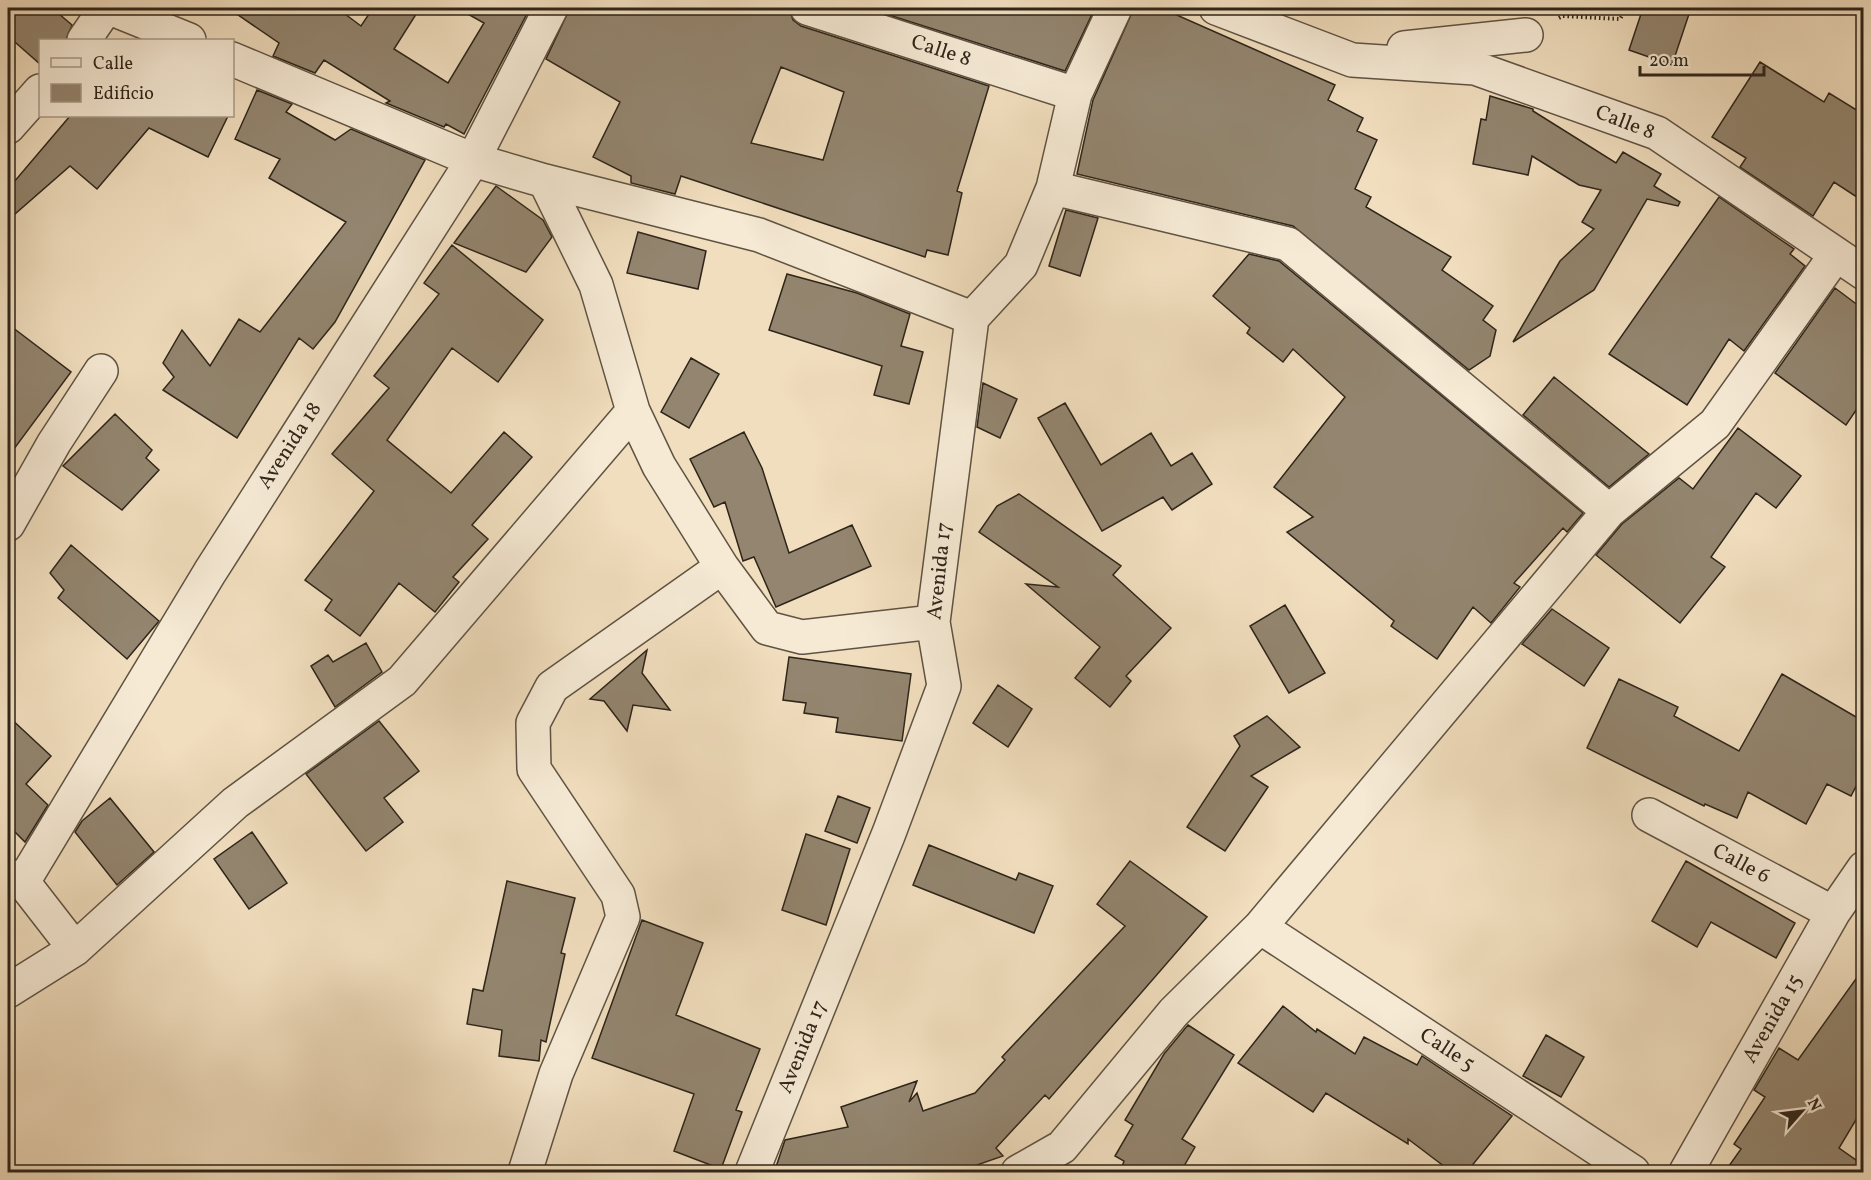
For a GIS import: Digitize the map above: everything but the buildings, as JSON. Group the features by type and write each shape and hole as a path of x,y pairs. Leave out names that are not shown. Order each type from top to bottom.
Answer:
{"street":[{"path":"85,39 108,8 186,39"},
{"name":"Avenida 18","path":"15,879 473,159 551,8"},
{"name":"Calle 8","path":"807,8 1075,94"},
{"path":"234,60 473,159 545,181 759,235 972,318 1021,265 1053,188 1075,94 1115,8"},
{"name":"Calle 8","path":"1216,8 1352,60 1475,68 1657,133 1863,273"},
{"path":"1352,60 1396,49 1526,35"},
{"path":"8,127 39,92"},
{"path":"545,181 596,285 633,411 658,466 722,567 767,628 802,637 933,622"},
{"path":"1053,188 1288,244 1609,511"},
{"path":"1018,1173 1062,1147 1174,1012 1260,927 1609,511 1715,424 1835,256"},
{"name":"Avenida 17","path":"752,1173 889,833 944,686 933,622 972,318"},
{"path":"8,524 54,443 101,371"},
{"path":"8,991 75,948 235,803 402,681 633,411"},
{"path":"525,1173 556,1074 623,918 618,895 534,769 533,723 552,687 722,567"},
{"name":"Calle 6","path":"1649,815 1833,914"},
{"name":"Avenida 15","path":"1686,1173 1833,914 1863,868"},
{"path":"15,879 75,948"},
{"name":"Calle 5","path":"1260,927 1633,1173"}],"path":[{"path":"1526,35 1563,16 1620,18 1627,8"}]}
